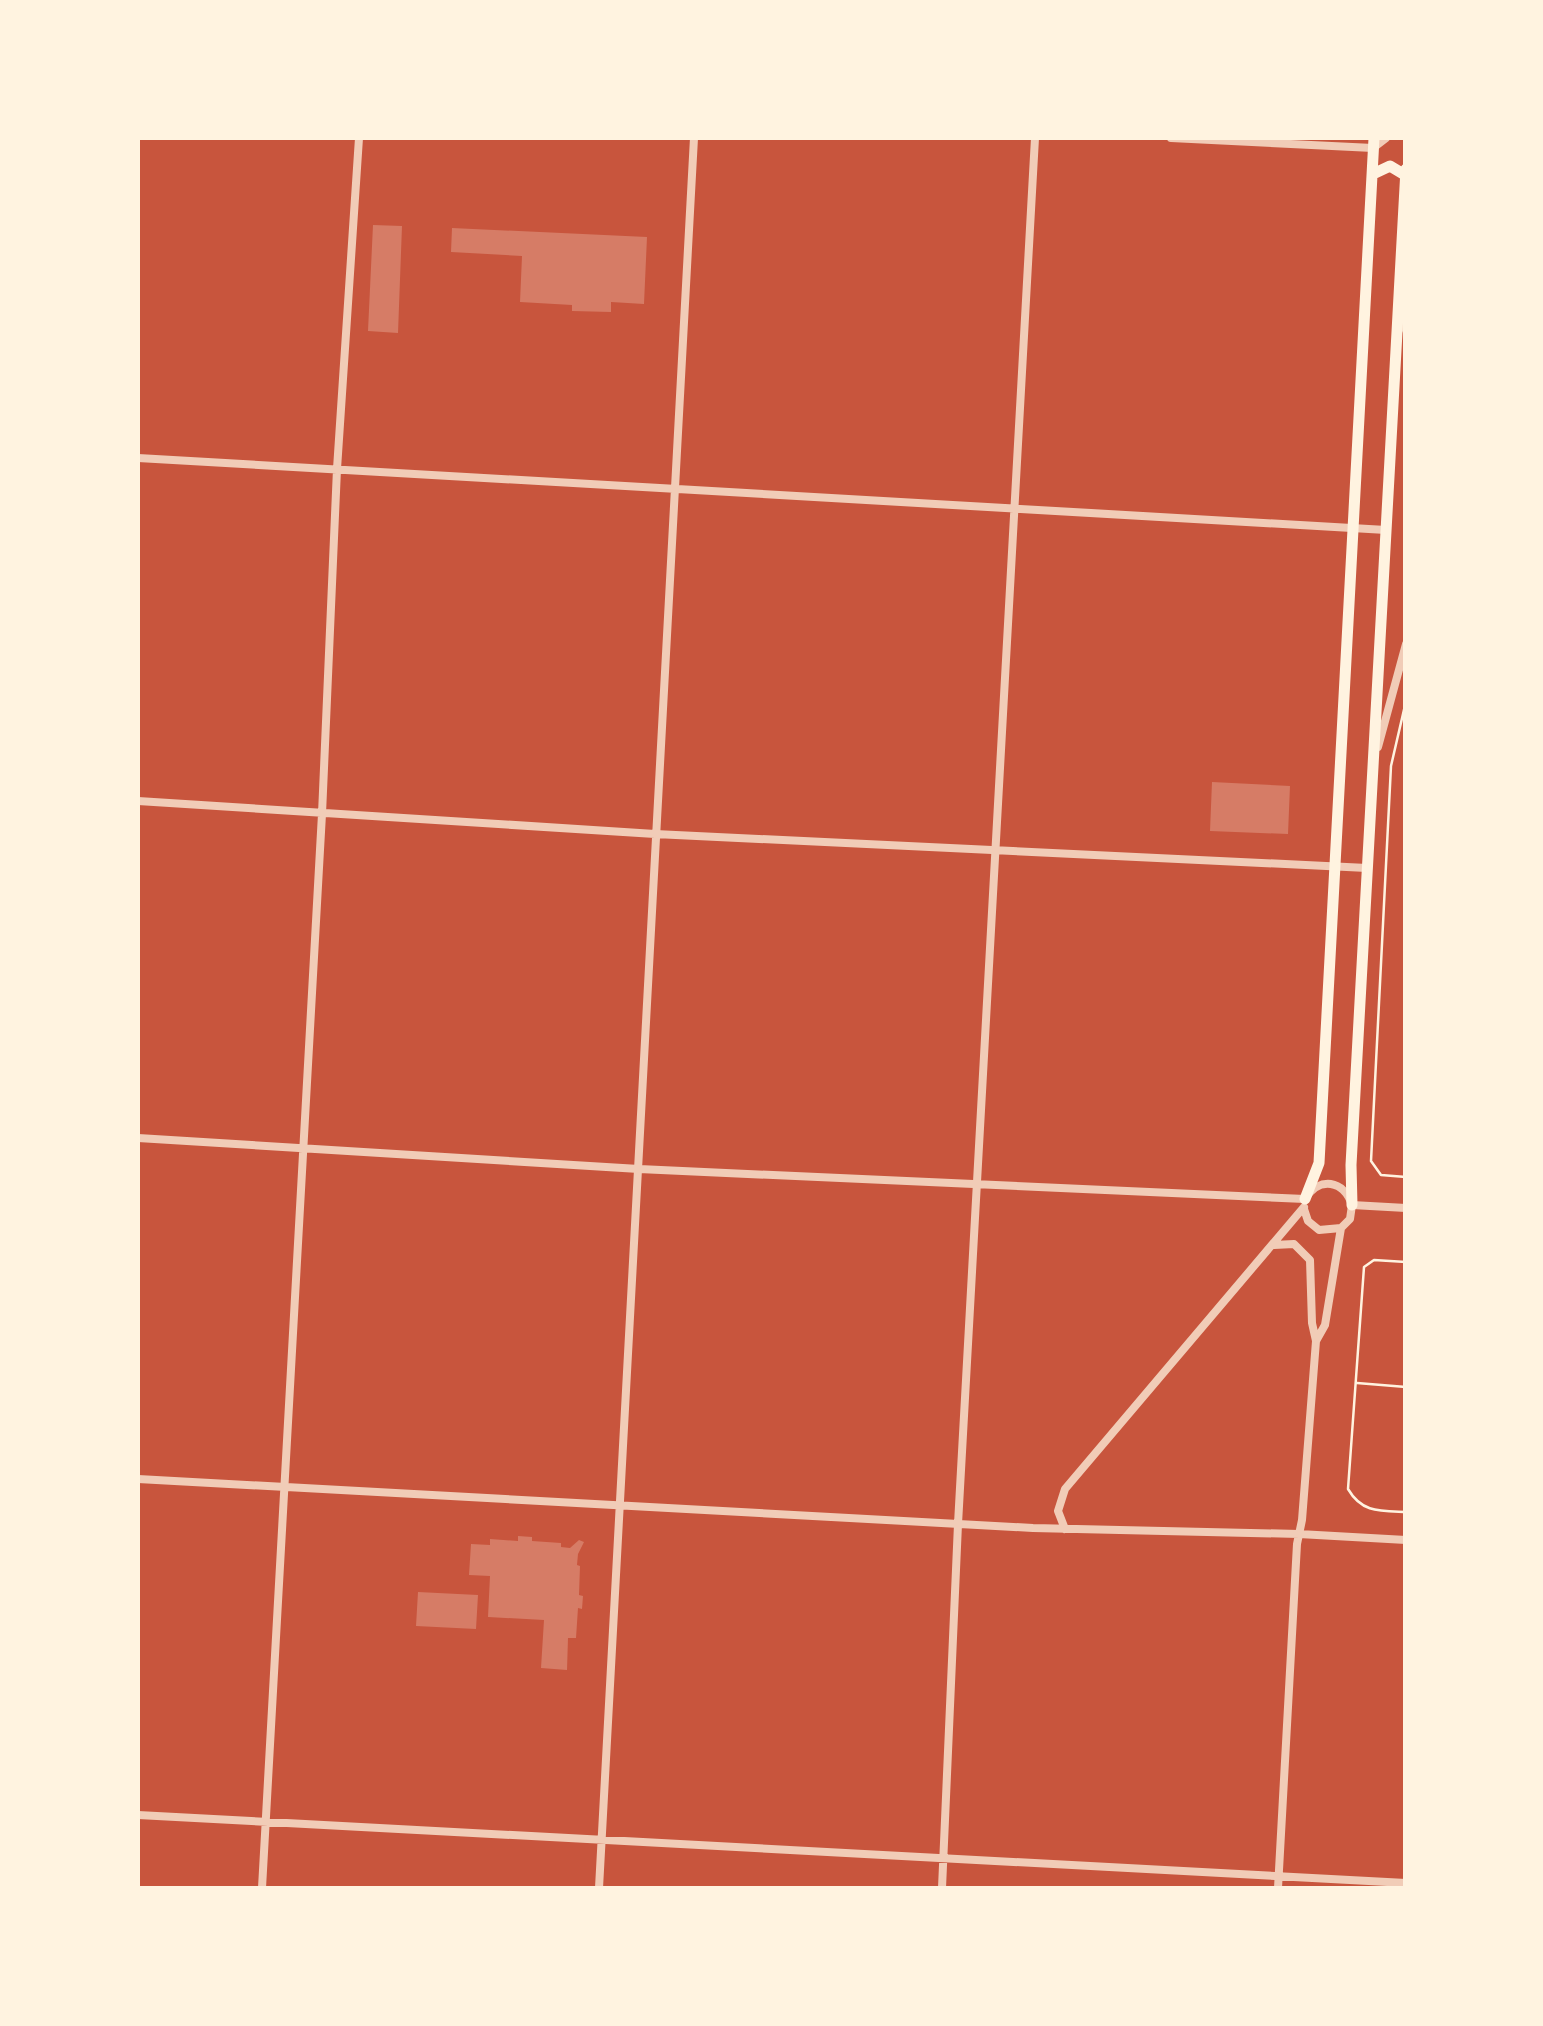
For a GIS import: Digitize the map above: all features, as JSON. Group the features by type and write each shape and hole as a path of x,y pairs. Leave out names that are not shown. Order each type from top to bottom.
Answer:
{"main road":[{"path":"1304,1203 1320,1163 1374,143"},
{"path":"1352,1205 1366,868 1405,172 1390,166 1373,174"}],"street":[{"path":"262,1888 322,814 336,470 358,138"},
{"path":"599,1888 694,138"},
{"path":"942,1888 958,1524 1034,138"},
{"path":"1171,138 1374,143 1386,138"},
{"path":"1398,297 1406,330"},
{"path":"138,458 1386,530"},
{"path":"1372,770 1406,644"},
{"path":"138,801 655,834 1366,868"},
{"path":"138,1138 638,1169 1304,1203"},
{"path":"1065,1529 1058,1511 1065,1488 1274,1245 1313,1188 1330,1183 1348,1193 1352,1205 1350,1220 1327,1232 1313,1227 1304,1203"},
{"path":"1352,1205 1406,1208"},
{"path":"1316,1341 1325,1325 1341,1228"},
{"path":"1274,1245 1294,1244 1310,1260 1316,1341 1299,1534 1278,1888"},
{"path":"138,1478 958,1524 1406,1540"},
{"path":"138,1815 1406,1883"}],"path":[{"path":"1406,701 1391,766 1371,1162 1380,1175 1406,1177"},
{"path":"1406,1262 1374,1260 1364,1267 1348,1488 1355,1501 1369,1510 1406,1512"},
{"path":"1355,1383 1406,1387"}],"building":[{"path":"373,225 402,226 398,333 368,331"},
{"path":"452,228 647,237 644,304 611,302 611,312 572,311 572,305 520,302 522,256 451,252"},
{"path":"1212,782 1290,786 1288,834 1210,831"},
{"path":"518,1536 570,1548 579,1540 584,1542 577,1565 582,1609 578,1608 576,1638 568,1638 567,1670 541,1668 544,1620 488,1617 490,1576 469,1575 471,1544 490,1545 490,1539 518,1541"},
{"path":"418,1592 478,1595 476,1629 416,1626"}]}
